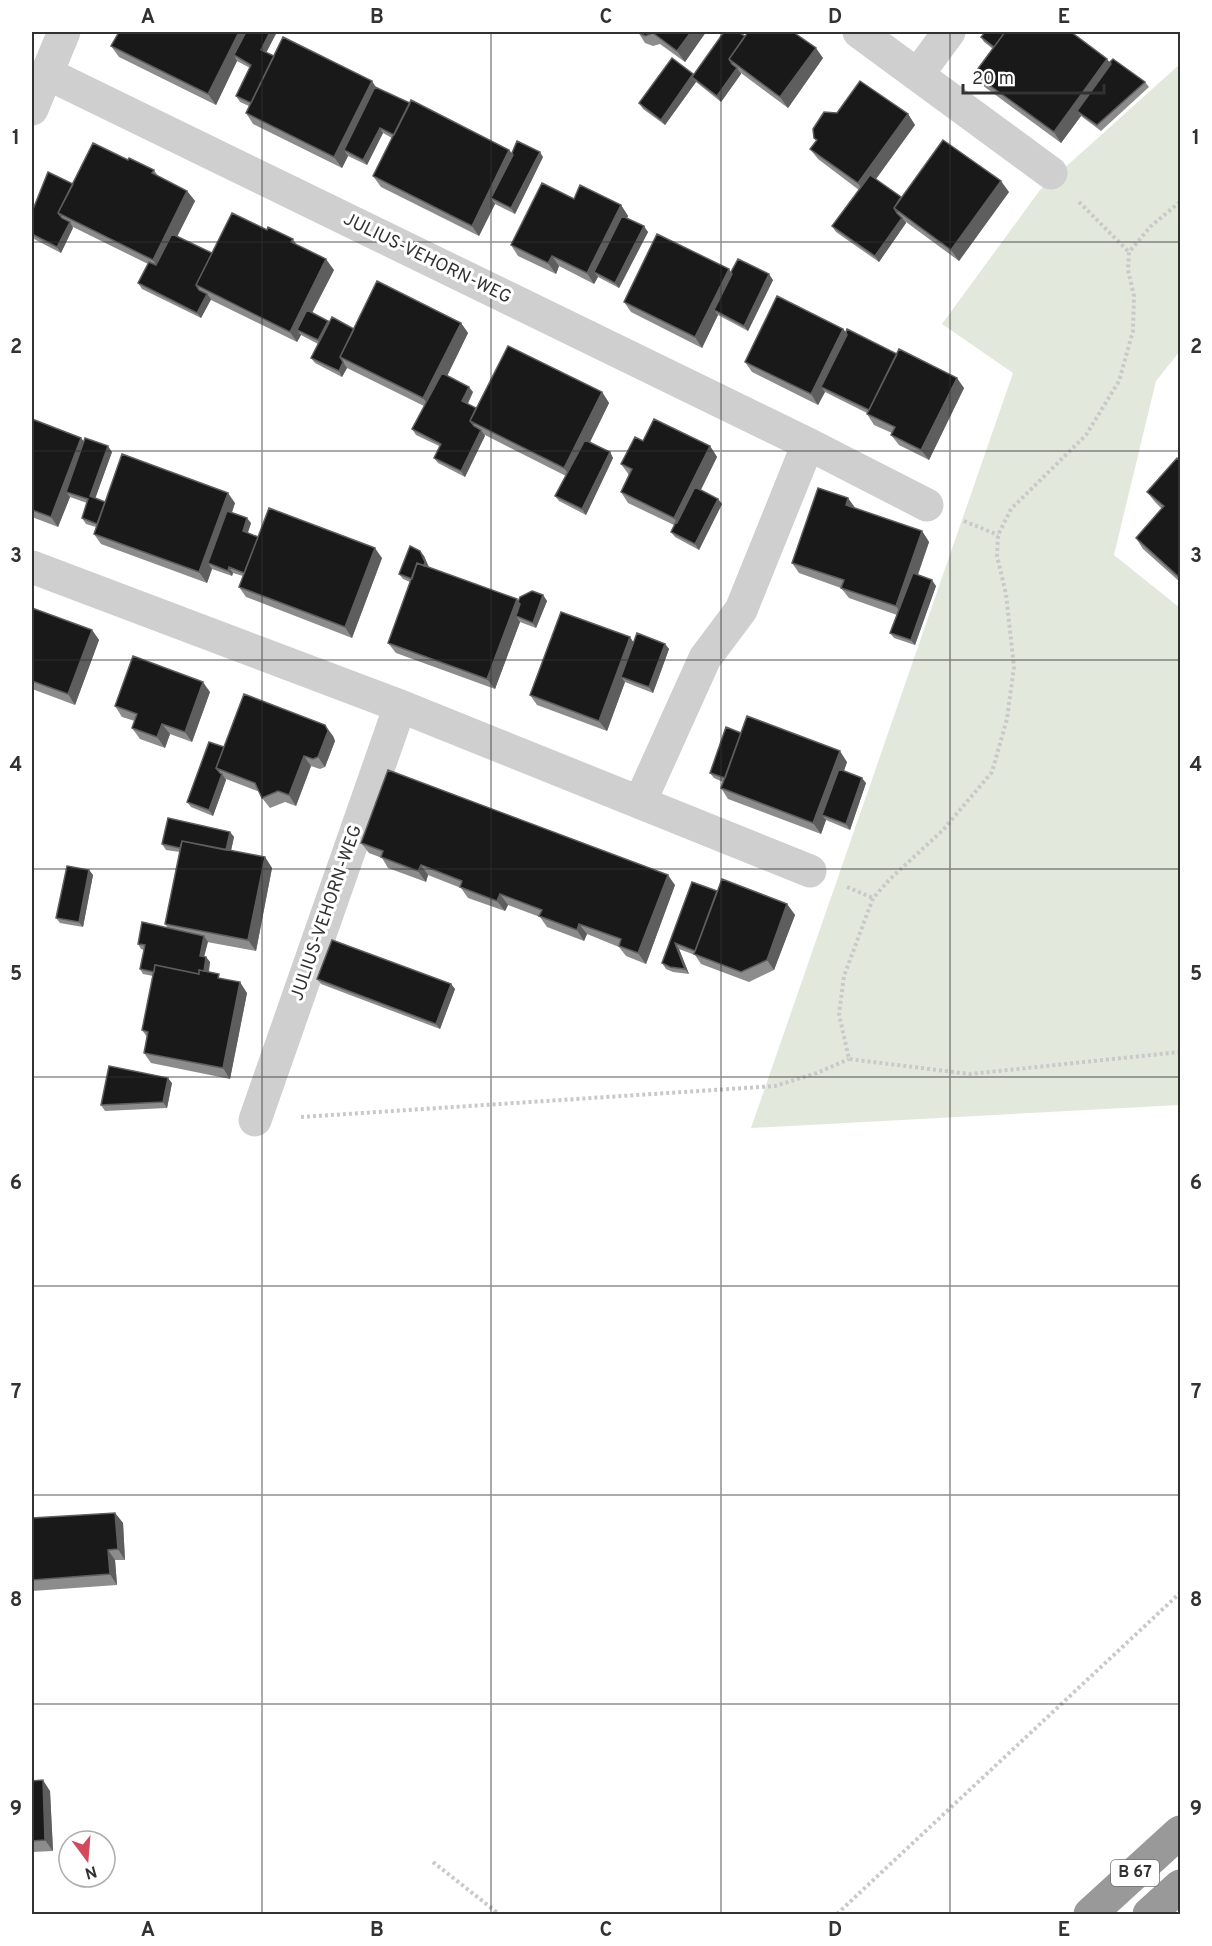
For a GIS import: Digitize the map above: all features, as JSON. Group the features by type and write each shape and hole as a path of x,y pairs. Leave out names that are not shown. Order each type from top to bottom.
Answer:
{"highway":[{"name":"B 67","path":"1089,1914 1180,1832"},
{"name":"B 67","path":"1149,1914 1180,1886"}],"street":[{"path":"32,109 64,32"},
{"path":"859,32 1051,173"},
{"path":"918,74 949,32"},
{"name":"JULIUS-VEHORN-WEG","path":"46,74 808,444 927,505"},
{"path":"640,802 705,658 741,610 808,444"},
{"path":"32,567 400,706 810,871"},
{"name":"JULIUS-VEHORN-WEG","path":"255,1120 400,706"}],"path":[{"path":"1051,173 1129,252"},
{"path":"849,1059 839,1014 844,976 873,898 943,830 992,772 1007,719 1014,667 1006,594 997,556 998,535 1011,509 1086,435 1119,381 1133,331 1134,296 1128,270 1129,252 1151,226 1180,202"},
{"path":"255,1120 775,1086 817,1073 849,1059 970,1074 1180,1052"},
{"path":"837,1914 1180,1593"},
{"path":"433,1862 499,1914"}],"shaded area":[{"path":"1180,64 1180,351 1156,381 1114,555 1180,608 1180,1105 751,1128 1013,373 942,324 1040,190"}],"building":[{"path":"119,32 239,32 208,94 111,46"},
{"path":"246,32 270,32 261,50 274,56 251,103 236,96 251,65 234,55"},
{"path":"638,32 691,32 677,51 653,33 645,36"},
{"path":"724,32 738,32 745,36 729,59 737,68 717,96 692,77"},
{"path":"748,32 793,32 816,48 780,97 729,59"},
{"path":"985,32 1005,32 994,47 981,37"},
{"path":"1005,32 1071,32 1107,59 1054,132 974,74"},
{"path":"283,37 372,81 334,157 246,113"},
{"path":"672,58 693,74 661,120 639,103"},
{"path":"1113,59 1145,82 1097,125 1077,111"},
{"path":"860,81 908,114 858,183 810,149 817,140 814,138 813,129 824,112 837,113"},
{"path":"375,87 410,103 394,135 380,128 363,160 344,150"},
{"path":"411,100 509,150 472,226 373,176"},
{"path":"943,140 1001,181 951,250 894,208"},
{"path":"517,141 540,152 511,208 491,198 513,155"},
{"path":"93,143 154,170 152,173 187,191 153,260 58,213"},
{"path":"48,172 73,184 58,213 70,222 57,247 32,234 32,212"},
{"path":"870,175 901,197 894,208 902,218 875,256 832,226"},
{"path":"542,183 574,199 580,185 621,205 587,273 552,256 548,263 511,245"},
{"path":"232,213 267,230 268,227 293,239 291,242 326,259 290,332 196,285"},
{"path":"622,216 644,226 615,283 594,272"},
{"path":"172,234 212,253 196,285 199,290 207,294 197,313 138,283 149,262 156,265"},
{"path":"657,234 729,269 695,337 624,302"},
{"path":"738,259 769,274 744,326 714,310"},
{"path":"377,281 461,323 423,398 340,357"},
{"path":"777,296 843,329 811,394 745,362"},
{"path":"307,310 328,321 318,340 297,330"},
{"path":"332,317 354,329 340,357 343,362 339,371 311,358"},
{"path":"847,329 897,354 869,410 821,387 847,335"},
{"path":"508,346 602,392 564,468 470,421"},
{"path":"899,349 957,378 921,450 891,435 895,427 867,414"},
{"path":"442,373 469,387 462,401 476,408 470,421 481,430 461,471 434,458 441,444 412,429"},
{"path":"32,419 81,438 51,517 32,510"},
{"path":"654,419 710,446 674,518 621,492 632,469 621,464 635,437 643,441"},
{"path":"85,438 108,446 90,496 105,502 97,524 82,518 88,499 66,492"},
{"path":"585,440 610,452 582,509 555,496"},
{"path":"122,454 228,493 199,572 94,534"},
{"path":"1177,458 1180,461 1180,578 1136,538 1164,506 1147,492"},
{"path":"695,487 718,499 695,544 671,532"},
{"path":"818,488 848,498 846,505 922,531 896,606 841,588 844,580 792,563"},
{"path":"269,508 375,548 345,627 239,587"},
{"path":"227,511 247,518 243,531 258,537 244,573 229,567 228,571 208,563"},
{"path":"410,546 420,551 425,562 424,566 417,563 412,579 399,574"},
{"path":"417,563 517,599 487,679 388,643"},
{"path":"913,573 932,580 911,640 890,633"},
{"path":"532,591 543,595 533,623 516,616 520,597"},
{"path":"32,608 92,630 68,694 32,681"},
{"path":"561,612 630,637 599,721 530,695"},
{"path":"637,633 665,644 649,687 621,677"},
{"path":"133,656 203,682 185,732 162,724 157,737 132,728 137,714 115,706"},
{"path":"244,694 325,725 328,731 318,757 313,759 304,756 289,795 278,791 262,798 255,783 216,768"},
{"path":"747,716 840,751 813,823 721,788"},
{"path":"726,727 741,733 725,778 710,773"},
{"path":"209,742 224,747 216,768 222,774 209,810 187,802"},
{"path":"839,769 862,778 846,824 822,815"},
{"path":"388,770 668,875 638,953 619,946 621,939 579,924 577,930 539,916 542,910 500,894 497,901 460,887 462,881 421,865 418,871 381,857 383,851 361,843"},
{"path":"168,818 230,832 226,850 182,841 180,848 162,844"},
{"path":"182,841 265,857 248,940 165,924"},
{"path":"67,866 89,870 79,922 56,918"},
{"path":"722,879 787,904 767,960 741,972 694,954"},
{"path":"692,882 717,891 695,951 675,943 685,969 670,967 662,963"},
{"path":"142,922 204,936 200,956 206,957 204,971 199,970 199,974 155,965 154,972 140,969 145,945 138,944"},
{"path":"332,940 451,984 436,1024 317,979"},
{"path":"155,965 199,974 199,970 219,974 218,978 240,982 223,1068 144,1053 148,1032 142,1030"},
{"path":"109,1066 168,1078 163,1102 101,1105"},
{"path":"115,1513 118,1549 108,1550 110,1574 32,1580 32,1518"},
{"path":"43,1780 45,1840 32,1841 32,1781"}]}
